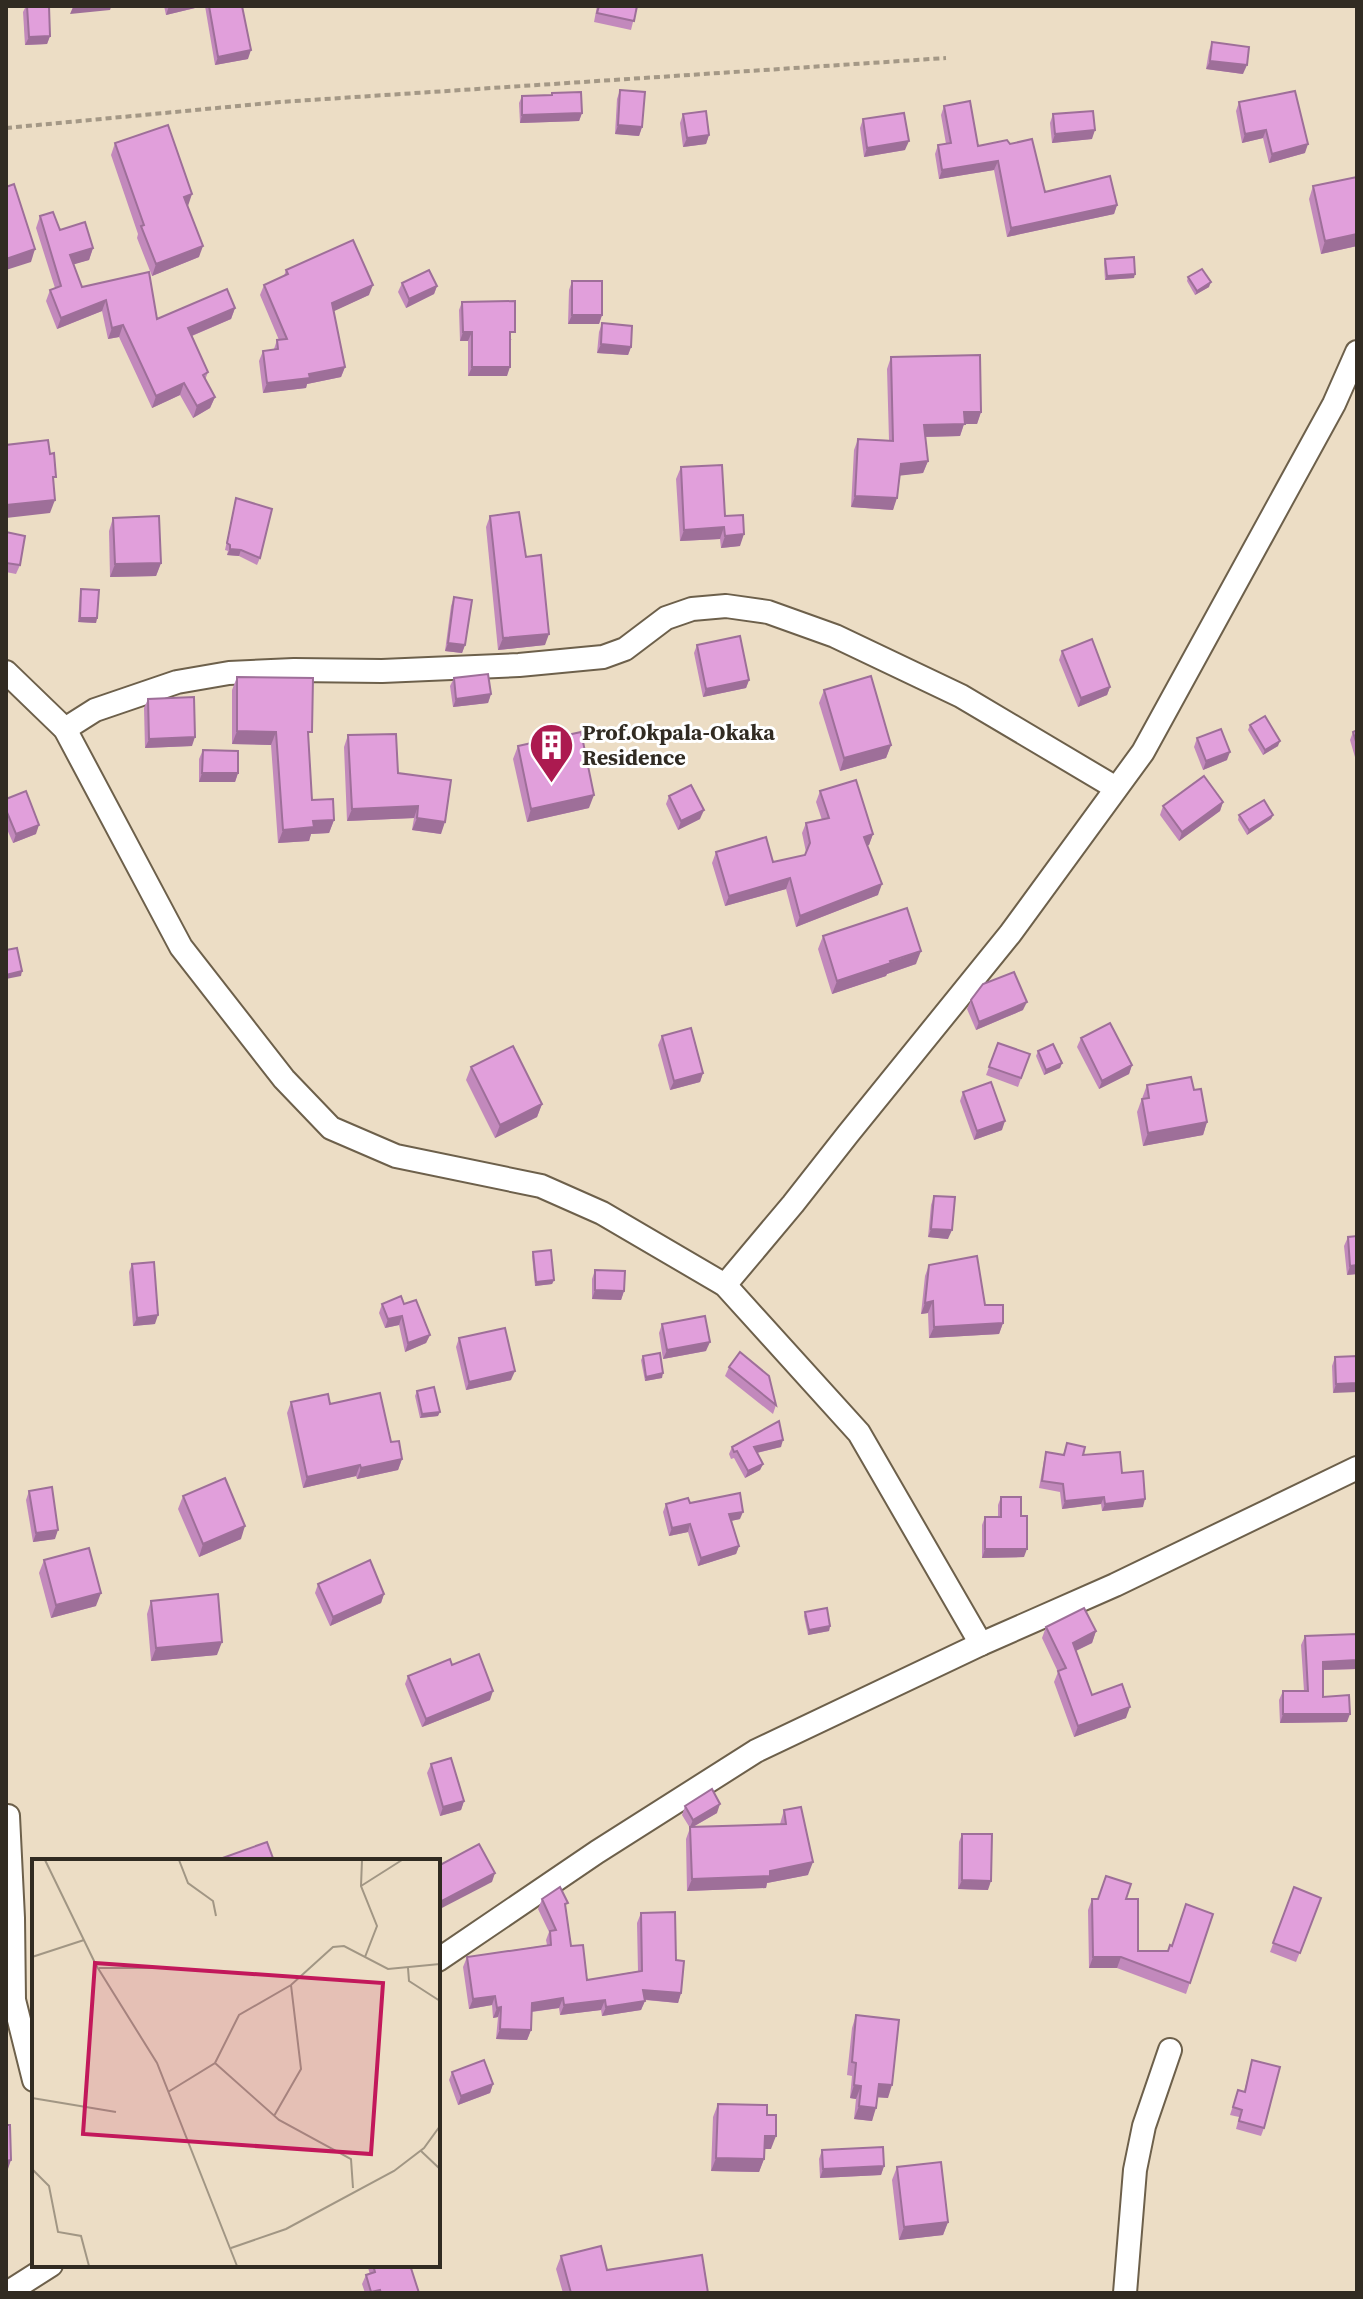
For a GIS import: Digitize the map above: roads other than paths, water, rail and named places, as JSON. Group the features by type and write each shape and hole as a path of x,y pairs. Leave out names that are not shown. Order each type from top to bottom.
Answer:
{"street":[{"path":"725,1285 1010,934 1143,752 1334,404 1357,352"},
{"path":"65,729 95,710 177,682 229,673 382,671 519,665 603,657 625,649 666,618 692,609 726,606 768,612 835,636 961,696 1116,788"},
{"path":"6,672 65,729 181,947 284,1079 331,1128 396,1156 541,1186 602,1213 725,1285 859,1433 981,1644"},
{"path":"440,1959 597,1852 756,1751 981,1644 1115,1585 1357,1468"},
{"path":"8,1816 14,2000 32,2072"},
{"path":"1125,2293 1135,2170 1144,2126 1170,2050"},
{"path":"7,2293 43,2267"}],"place":[{"name":"Prof.Okpala-Okaka Residence","path":"551,784"}]}
